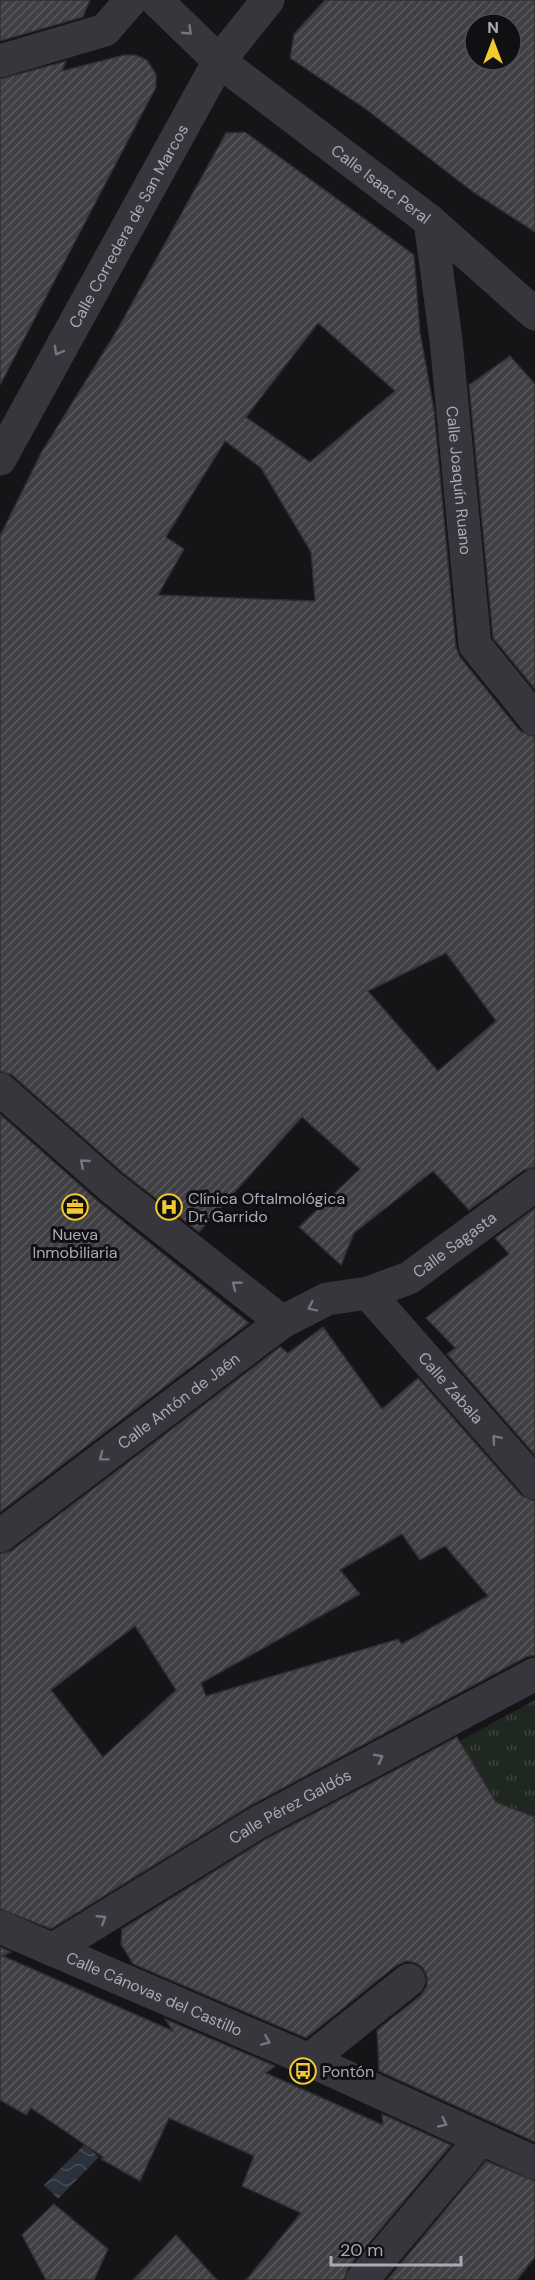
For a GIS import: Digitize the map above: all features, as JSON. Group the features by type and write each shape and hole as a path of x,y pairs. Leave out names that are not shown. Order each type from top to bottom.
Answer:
{"street":[{"path":"0,61 105,30 131,0"},
{"name":"Calle Isaac Peral","path":"156,0 219,61 430,221 535,314"},
{"name":"Calle Corredera de San Marcos","path":"0,459 219,61 268,0"},
{"name":"Calle Joaquín Ruano","path":"430,221 446,340 475,645 535,719"},
{"path":"0,1089 111,1187 282,1322"},
{"name":"Calle Sagasta","path":"368,1293 409,1278 535,1185"},
{"name":"Calle Antón de Jaén","path":"0,1536 282,1322 327,1299 368,1293"},
{"name":"Calle Zabala","path":"368,1293 535,1484"},
{"name":"Calle Pérez Galdós","path":"52,1950 257,1823 535,1674"},
{"name":"Calle Cánovas del Castillo","path":"0,1927 309,2060 480,2140 535,2163"},
{"path":"309,2060 409,1980"},
{"path":"362,2280 480,2140"}],"green space":[{"path":"535,1700 535,1817 496,1801 459,1741"}],"water":[{"path":"85,2144 99,2157 58,2199 44,2185"}],"building":[{"path":"0,0 90,0 83,17 0,41"},
{"path":"325,0 535,0 535,232 473,192 367,110 290,58 294,34"},
{"path":"124,55 136,55 147,60 156,74 156,87 0,385 0,79 66,61 62,71"},
{"path":"245,132 414,255 420,332 434,410 456,647 460,657 520,731 535,737 535,1167 524,1170 469,1210 433,1171 354,1233 341,1265 299,1227 360,1169 302,1117 199,1232 123,1173 12,1075 0,1071 0,536 41,453 116,332 226,133","holes":["318,323 395,391 310,462 246,417","225,441 261,468 311,552 315,601 158,595 184,549 166,537","446,953 496,1021 438,1071 368,991"]},
{"path":"510,356 535,384 535,689 493,638 469,385"},
{"path":"0,1114 99,1202 249,1323 0,1512"},
{"path":"535,1208 535,1455 447,1354 455,1348 426,1318 509,1254 495,1238"},
{"path":"323,1327 382,1409 418,1378 521,1495 535,1501 535,1655 526,1657 248,1807 51,1929 0,1909 0,1554 11,1551 280,1347 288,1353","holes":["402,1534 420,1560 445,1546 488,1596 402,1644 398,1639 206,1696 201,1683 360,1594 340,1570","135,1626 176,1690 103,1757 51,1690"]},
{"path":"457,1737 496,1802 535,1817 535,2142 379,2071 377,2030 421,1995 427,1986 427,1977 423,1968 416,1963 407,1961 397,1965 306,2038 133,1964 121,1944 122,1929 266,1839"},
{"path":"0,1947 11,1952 3,1956 173,2031 165,2019 275,2066 266,2073 383,2125 382,2114 451,2145 348,2268 344,2280 246,2280 301,2213 242,2186 254,2156 169,2118 140,2181 101,2159 103,2157 31,2108 26,2115 0,2100"},
{"path":"486,2161 535,2181 535,2257 517,2280 387,2280"},
{"path":"54,2204 108,2249 94,2280 46,2280 22,2235"},
{"path":"176,2235 217,2280 133,2280"}],"place":[{"name":"Nueva Inmobiliaria","path":"75,1207"},
{"name":"Clínica Oftalmológica Dr. Garrido","path":"169,1207"},
{"name":"Pontón","path":"303,2071"}]}
